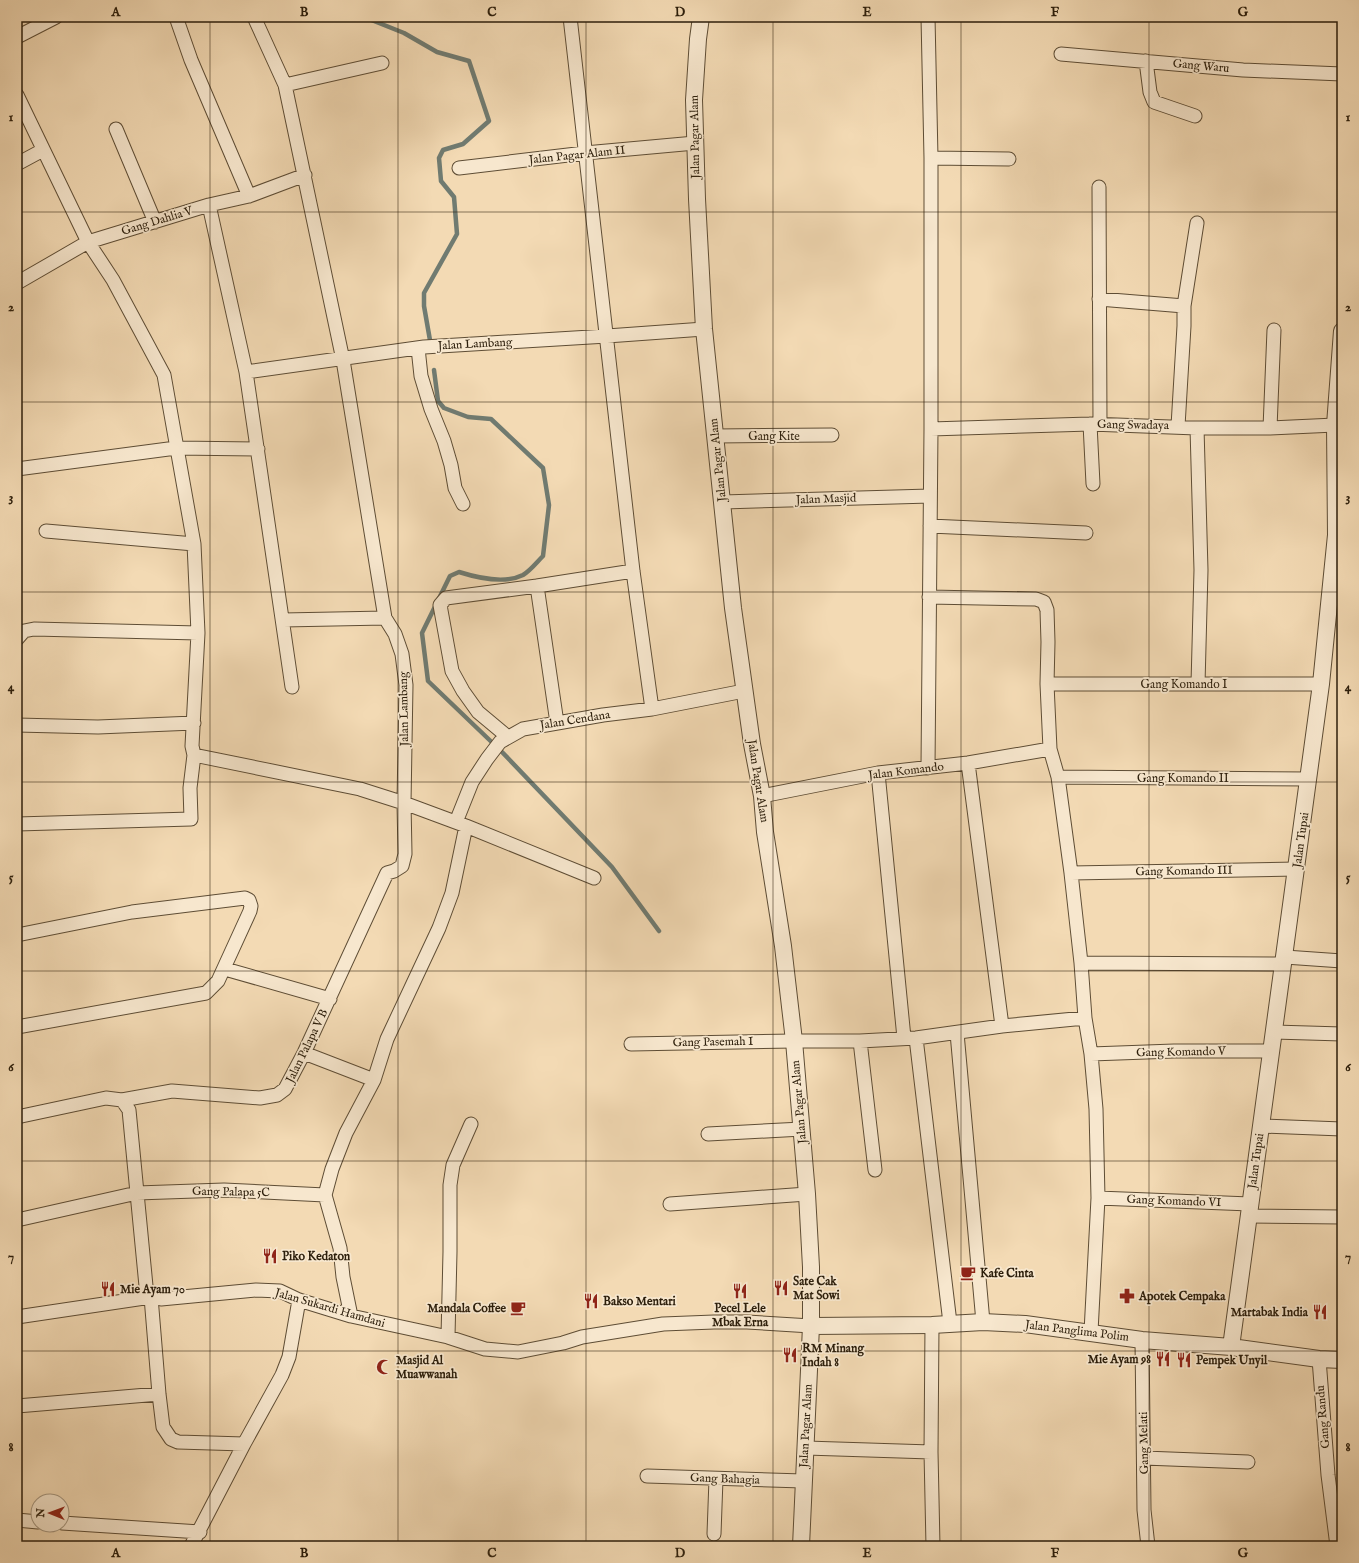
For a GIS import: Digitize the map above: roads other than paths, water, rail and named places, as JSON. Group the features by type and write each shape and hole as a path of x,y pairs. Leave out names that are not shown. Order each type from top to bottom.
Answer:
{"street":[{"path":"17,37 56,17"},
{"path":"176,17 191,60 249,196"},
{"path":"254,17 286,85 343,360 385,618 283,620"},
{"path":"570,17 633,571 652,709"},
{"name":"Jalan Pagar Alam","path":"701,17 694,80 697,200 704,329 733,608 744,691 762,796 765,832 783,946 794,1041 807,1194 811,1267 811,1326 801,1546"},
{"path":"928,17 931,158 931,429 928,768"},
{"name":"Gang Waru","path":"1061,54 1243,70 1342,74"},
{"path":"1146,61 1150,92 1154,102 1195,116"},
{"path":"286,85 382,63"},
{"path":"17,95 88,242 113,280 143,333 164,375 194,544 198,633 192,746 194,754 190,788 192,819 17,824"},
{"path":"116,129 155,222"},
{"name":"Jalan Pagar Alam II","path":"460,168 586,153 695,144"},
{"path":"17,164 43,150"},
{"path":"931,158 1009,159"},
{"name":"Gang Dahlia V","path":"17,283 88,242 209,205 249,196 305,175"},
{"path":"1093,484 1099,299 1099,187"},
{"path":"209,205 246,372 292,687"},
{"path":"1178,426 1184,306 1196,223"},
{"path":"1099,299 1184,306"},
{"name":"Jalan Lambang","path":"246,372 438,346 704,329"},
{"path":"1270,428 1274,330"},
{"name":"Jalan Tupai","path":"1231,1347 1338,560 1336,535 1335,425 1342,331"},
{"path":"421,348 421,376 431,409 444,441 451,465 455,488 463,504"},
{"name":"Gang Swadaya","path":"931,429 1095,424 1178,426 1197,428 1270,428 1335,425"},
{"path":"1197,428 1201,570 1198,684"},
{"name":"Gang Kite","path":"715,436 832,435"},
{"path":"17,469 176,448 258,449"},
{"name":"Jalan Masjid","path":"723,502 930,496"},
{"path":"930,526 1086,533"},
{"path":"46,531 194,544"},
{"path":"504,740 478,712 463,691 452,670 440,605 446,598 633,571"},
{"path":"537,586 557,723"},
{"path":"929,597 1036,599 1044,602 1047,610 1047,684 1050,749 1058,777 1071,873 1081,963 1085,1018 1091,1054 1096,1109 1098,1198 1092,1332"},
{"name":"Jalan Lambang","path":"385,618 395,634 402,654 406,685 404,803 405,854 402,866 394,871 387,872"},
{"path":"17,639 24,631 34,629 198,633"},
{"name":"Gang Komando I","path":"1047,684 1321,684"},
{"name":"Jalan Cendana","path":"325,1195 332,1169 346,1133 374,1080 388,1039 442,921 452,893 461,824 472,782 487,759 504,740 523,729 652,709 744,691"},
{"path":"17,725 98,727 194,723"},
{"name":"Jalan Komando","path":"762,796 878,773 968,763 1050,749"},
{"path":"194,754 360,789 461,824 594,878"},
{"path":"968,763 1002,1026"},
{"path":"878,773 910,1038 950,1323"},
{"name":"Gang Komando II","path":"1058,777 1309,779"},
{"name":"Gang Komando III","path":"1071,873 1296,869"},
{"name":"Jalan Palapa V B","path":"122,1100 172,1091 260,1098 277,1095 285,1089 330,999 387,872"},
{"path":"17,935 132,912 246,898 249,900 251,906 225,969 218,981 206,993 17,1027"},
{"path":"1081,963 1342,961"},
{"path":"225,969 330,999"},
{"name":"Gang Pasemah I","path":"632,1044 860,1041 910,1038 1002,1026 1085,1018"},
{"path":"1274,1032 1342,1034"},
{"path":"957,1033 983,1322"},
{"path":"860,1041 875,1170"},
{"name":"Gang Komando V","path":"1091,1054 1174,1051 1272,1051"},
{"path":"304,1053 374,1080"},
{"path":"17,1117 106,1098 122,1100 129,1110 146,1286 151,1297 163,1427 171,1439 178,1442 244,1444"},
{"path":"448,1337 450,1185 453,1165 471,1124"},
{"path":"1261,1126 1342,1130"},
{"path":"708,1134 802,1129"},
{"name":"Gang Palapa 5C","path":"17,1220 137,1193 224,1190 325,1195"},
{"path":"670,1204 807,1194"},
{"path":"325,1195 340,1248 343,1277 351,1316"},
{"name":"Gang Komando VI","path":"1098,1198 1342,1217"},
{"name":"Jalan Sukardi Hamdani","path":"17,1317 151,1297 161,1300 256,1290 280,1291 299,1300 351,1316 448,1337 485,1349 518,1352 563,1343 582,1337 663,1324 747,1322 811,1326"},
{"path":"191,1546 200,1532 244,1444 282,1375 289,1358 299,1300"},
{"name":"Jalan Panglima Polim","path":"811,1326 932,1325 983,1322 1025,1324 1142,1340 1231,1347 1319,1359 1342,1360"},
{"path":"932,1325 931,1452 933,1546"},
{"name":"Gang Melati","path":"1142,1340 1144,1510 1148,1546"},
{"name":"Gang Randu","path":"1319,1359 1337,1500 1337,1546"},
{"path":"17,1406 159,1394"},
{"path":"806,1448 931,1452"},
{"path":"1144,1458 1248,1462"},
{"name":"Gang Bahagia","path":"647,1476 803,1481"},
{"path":"714,1534 716,1479"},
{"path":"17,1520 30,1521"},
{"path":"70,1524 200,1532"}],"waterway":[{"path":"364,17 404,33 437,52 469,61 489,121 463,144 443,150 439,158 441,181 454,197 457,234 424,293 424,306 431,346"},
{"path":"434,370 438,401 444,408 468,417 491,419 543,468 549,505 543,556 526,573 516,578 500,580 483,578 459,572 450,576 422,633 428,681 502,752 612,867 659,931"}],"place":[{"name":"Piko Kedaton","path":"270,1256"},
{"name":"Kafe Cinta","path":"968,1273"},
{"name":"Sate Cak Mat Sowi","path":"781,1288"},
{"name":"Mie Ayam 70","path":"108,1289"},
{"name":"Pecel Lele Mbak Erna","path":"740,1291"},
{"name":"Apotek Cempaka","path":"1127,1296"},
{"name":"Bakso Mentari","path":"591,1301"},
{"name":"Mandala Coffee","path":"518,1308"},
{"name":"Martabak India","path":"1320,1312"},
{"name":"RM Minang Indah 8","path":"790,1355"},
{"name":"Mie Ayam 98","path":"1163,1359"},
{"name":"Pempek Unyil","path":"1184,1360"},
{"name":"Masjid Al Muawwanah","path":"384,1367"}]}
